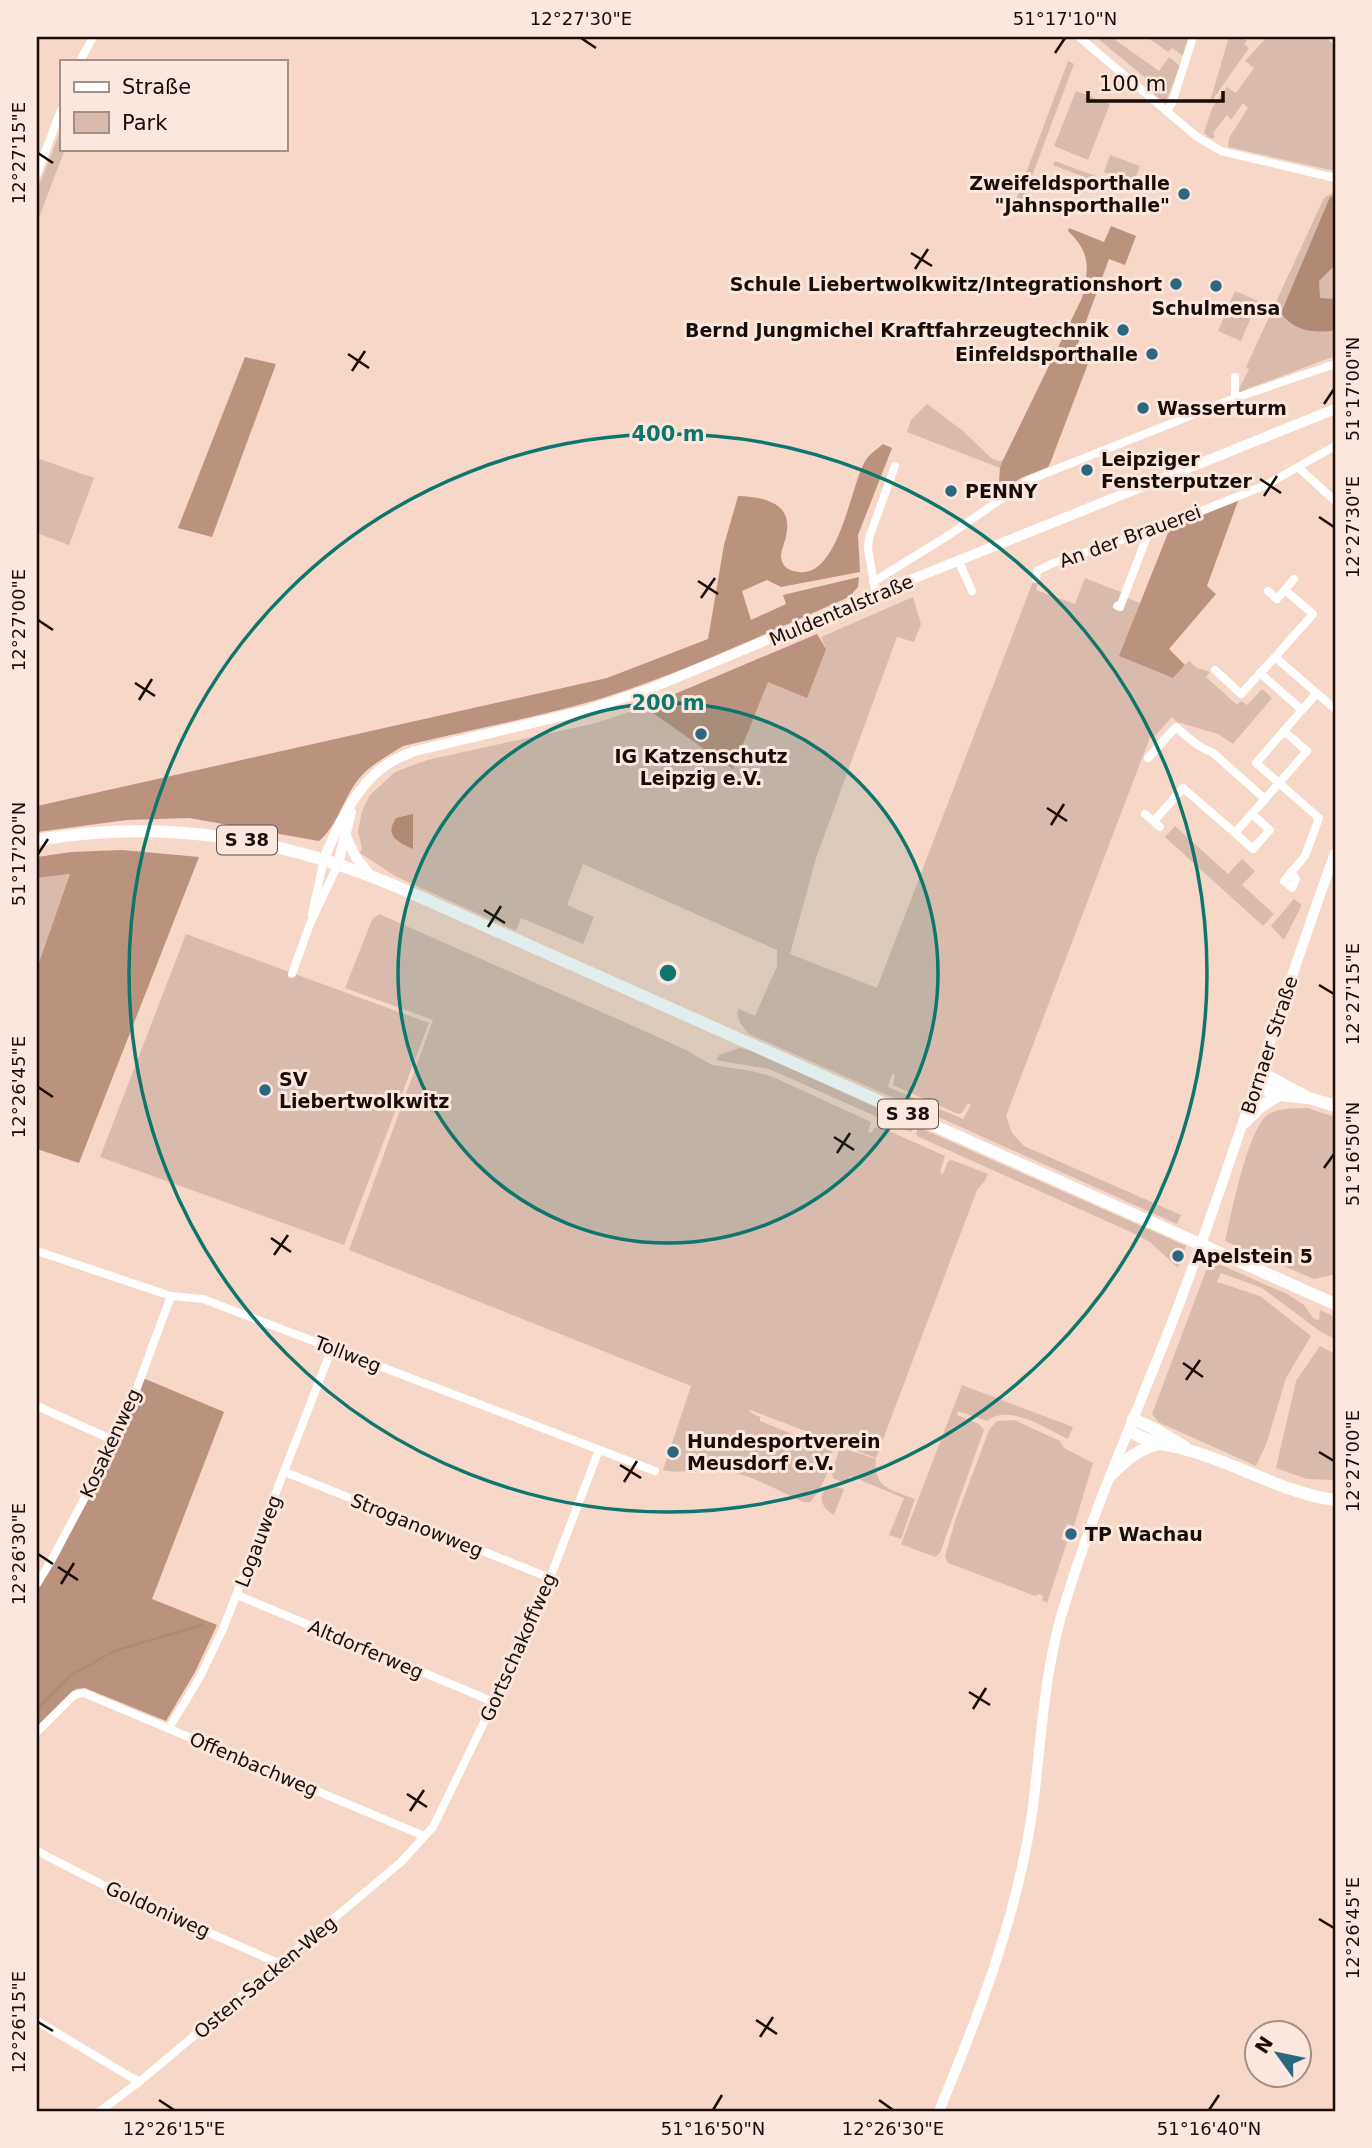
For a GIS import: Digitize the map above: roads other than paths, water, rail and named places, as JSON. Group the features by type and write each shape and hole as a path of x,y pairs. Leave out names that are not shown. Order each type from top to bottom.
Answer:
{"main road":[{"name":"Muldentalstraße","path":"324,859 365,785 397,758 415,751 618,701 1335,409"},
{"name":"Muldentalstraße","path":"338,864 353,804"},
{"name":"S 38","path":"37,840 96,832 192,832 265,844 338,864 371,876 1335,1304"},
{"path":"346,836 355,856 371,876"},
{"name":"Bornaer Straße","path":"939,2111 984,2000 1015,1899 1031,1822 1051,1656 1060,1618 1080,1556 1198,1251 1335,853"},
{"path":"1258,1079 1279,1095 1309,1098"},
{"path":"1258,1079 1335,1106"},
{"path":"1244,1123 1260,1107 1279,1095"},
{"path":"1131,1425 1157,1445"},
{"path":"1131,1425 1153,1428 1191,1451 1312,1497 1335,1500"},
{"path":"1112,1474 1133,1454 1145,1447 1157,1445 1191,1451"}],"street":[{"path":"81,60 93,37"},
{"path":"1079,37 1196,136 1221,151 1335,178"},
{"path":"1167,111 1193,37"},
{"path":"37,174 60,113"},
{"path":"873,583 1029,480 1235,398 1335,364"},
{"path":"1235,377 1235,398"},
{"name":"An der Brauerei","path":"1036,575 1069,557 1149,531 1266,485 1335,446"},
{"path":"876,595 868,549 869,538 895,466"},
{"path":"1299,468 1335,501"},
{"path":"1117,606 1121,607 1149,531"},
{"path":"959,562 972,591"},
{"path":"1268,592 1278,599 1294,579"},
{"path":"1215,670 1241,694 1313,614 1285,590"},
{"path":"1275,657 1335,709"},
{"path":"1260,673 1302,710"},
{"path":"1291,872 1305,856 1320,818 1256,763 1317,693"},
{"path":"1148,758 1176,727 1191,741 1212,752 1265,799"},
{"path":"1235,833 1307,751 1284,731"},
{"path":"1145,814 1157,824 1183,788 1253,849 1270,830 1252,814"},
{"name":"Muldentalstraße","path":"310,923 324,859"},
{"name":"Muldentalstraße","path":"292,974 310,923 338,864"},
{"name":"Tollweg","path":"37,1251 171,1296 203,1299 654,1471"},
{"name":"Kosakenweg","path":"38,1579 115,1441 171,1296"},
{"name":"Logauweg","path":"169,1728 200,1677 237,1595 332,1348"},
{"path":"37,1405 115,1441"},
{"name":"Gortschakoffweg","path":"424,1836 433,1827 494,1702 550,1578 598,1451"},
{"name":"Stroganowweg","path":"285,1472 550,1578"},
{"name":"Altdorferweg","path":"237,1595 494,1702"},
{"name":"Offenbachweg","path":"37,1732 74,1695 84,1693 424,1836"},
{"name":"Osten-Sacken-Weg","path":"100,2111 139,2082 280,1964 401,1861 424,1836"},
{"name":"Goldoniweg","path":"37,1851 116,1891 280,1964"},
{"path":"37,2021 139,2082"}],"waterway":[{"path":"37,1709 70,1676 114,1651 202,1625"}],"place":[{"name":"Zweifeldsporthalle \"Jahnsporthalle\"","path":"1184,194"},
{"name":"Schule Liebertwolkwitz/Integrationshort","path":"1176,284"},
{"name":"Schulmensa","path":"1216,286"},
{"name":"Bernd Jungmichel Kraftfahrzeugtechnik","path":"1123,330"},
{"name":"Einfeldsporthalle","path":"1152,354"},
{"name":"Wasserturm","path":"1143,408"},
{"name":"Leipziger Fensterputzer","path":"1087,470"},
{"name":"PENNY","path":"951,491"},
{"name":"IG Katzenschutz Leipzig e.V.","path":"701,734"},
{"name":"SV Liebertwolkwitz","path":"265,1090"},
{"name":"Apelstein 5","path":"1178,1256"},
{"name":"Hundesportverein Meusdorf e.V.","path":"673,1452"},
{"name":"TP Wachau","path":"1071,1534"}]}
